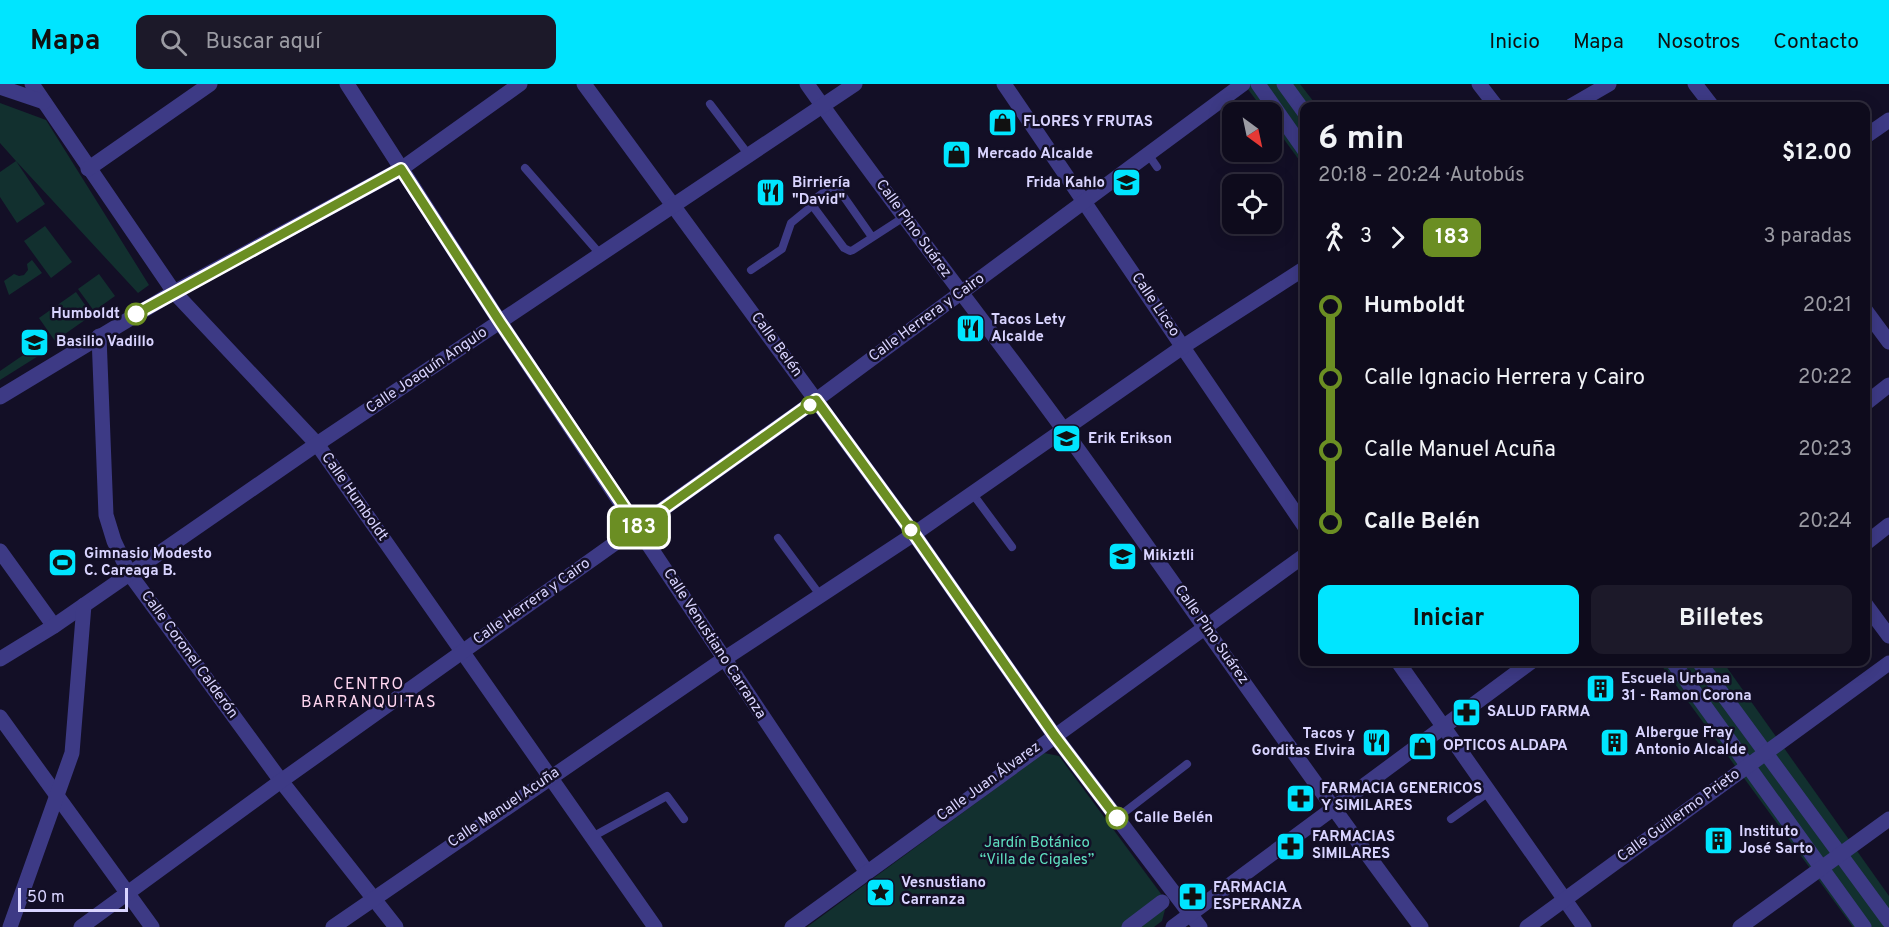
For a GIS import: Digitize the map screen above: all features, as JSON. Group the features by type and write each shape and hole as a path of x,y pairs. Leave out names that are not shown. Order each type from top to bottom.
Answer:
{"street":[{"name":"Calle Humboldt","path":"32,84 174,292 317,444 655,927"},
{"path":"88,169 210,84"},
{"name":"Calle Venustiano Carranza","path":"347,84 500,322 867,871"},
{"path":"0,397 174,292 401,169 520,84"},
{"name":"Calle Belén","path":"584,84 914,534 1054,735 1200,927"},
{"name":"Calle Pino Suárez","path":"807,84 960,294 1064,430 1205,626 1333,810 1421,927"},
{"name":"Calle Joaquín Angulo","path":"0,659 54,626 317,444 672,204 855,84"},
{"name":"Calle Liceo","path":"1004,84 1300,519"},
{"name":"Calle Herrera y Cairo","path":"81,927 281,781 816,400 1243,84"},
{"path":"1258,84 1300,144"},
{"path":"1284,84 1300,106"},
{"path":"1479,84 1493,102"},
{"path":"1578,102 1609,84"},
{"path":"1695,84 1709,102"},
{"path":"0,87 44,102"},
{"path":"1870,133 1889,120"},
{"name":"Calle Manuel Acuña","path":"333,927 550,776 914,534 1184,346 1300,271"},
{"path":"1870,317 1889,342"},
{"name":"Calle Coronel Calderón","path":"99,336 106,515 114,541 129,573 281,781 396,927"},
{"path":"1870,400 1889,385"},
{"path":"1870,540 1889,525"},
{"path":"0,551 54,626"},
{"name":"Calle Juan Álvarez","path":"792,927 1300,559"},
{"path":"10,927 72,753 84,605"},
{"path":"1870,610 1889,636"},
{"name":"Calle Guillermo Prieto","path":"1527,927 1889,663"},
{"path":"1401,666 1584,927"},
{"path":"1173,927 1526,666"},
{"path":"1676,666 1864,927"},
{"path":"1702,666 1889,921"},
{"path":"0,717 152,927"},
{"path":"1740,927 1889,819"},
{"path":"1129,927 1162,902"}],"lane":[{"path":"710,104 748,154"},
{"path":"1148,154 1157,168"},
{"path":"525,168 600,254"},
{"path":"751,270 782,249 791,223 813,205 815,198 831,187 837,187 872,237"},
{"path":"813,205 846,250 853,250 904,217"},
{"path":"972,493 1012,547"},
{"path":"778,538 820,595"},
{"path":"1117,818 1188,764"},
{"path":"1451,819 1489,792"},
{"path":"592,837 667,796 684,819"}],"green space":[{"path":"1244,84 1300,84 1314,102 1300,102 1300,161 1282,137 1282,102 1258,102"},
{"path":"0,103 46,120 149,285 138,293 0,143"},
{"path":"16,161 45,204 17,223 0,197 0,172"},
{"path":"45,226 72,262 51,278 24,241"},
{"path":"32,260 42,273 9,295 4,281 14,274 24,275 28,270 27,264"},
{"path":"99,274 115,296 94,311 78,289"},
{"path":"76,292 92,315 55,341 39,318"},
{"path":"38,345 43,353 0,380 0,371"},
{"path":"1662,666 1726,666 1889,896 1889,927 1853,927"},
{"name":"Jardín Botánico “Villa de Cigales”","path":"1044,753 1059,756 1167,902 1162,921 1154,927 807,927"}],"bus line":[{"name":"183","path":"136,314 401,169 500,322 638,527 816,400 914,534 1054,735 1117,818"}],"place":[{"name":"FLORES Y FRUTAS","path":"1002,122"},
{"name":"Mercado Alcalde","path":"956,154"},
{"name":"Frida Kahlo","path":"1126,183"},
{"name":"Birriería \"David\"","path":"771,192"},
{"name":"Humboldt","path":"136,314"},
{"name":"Tacos Lety Alcalde","path":"970,329"},
{"name":"Basilio Vadillo","path":"35,342"},
{"name":"Erik Erikson","path":"1067,439"},
{"name":"Mikiztli","path":"1122,556"},
{"name":"Gimnasio Modesto C. Careaga B.","path":"63,563"},
{"name":"Escuela Urbana 31 - Ramon Corona","path":"1600,688"},
{"name":"SALUD FARMA","path":"1466,712"},
{"name":"Albergue Fray Antonio Alcalde","path":"1614,742"},
{"name":"Tacos y Gorditas Elvira","path":"1376,743"},
{"name":"OPTICOS ALDAPA","path":"1422,746"},
{"name":"FARMACIA GENERICOS Y SIMILARES","path":"1300,798"},
{"name":"Calle Belén","path":"1117,818"},
{"name":"Instituto José Sarto","path":"1718,841"},
{"name":"FARMACIAS SIMILARES","path":"1291,846"},
{"name":"Vesnustiano Carranza","path":"880,892"},
{"name":"FARMACIA ESPERANZA","path":"1192,897"}],"district":[{"name":"CENTRO BARRANQUITAS","path":"369,694"}]}
